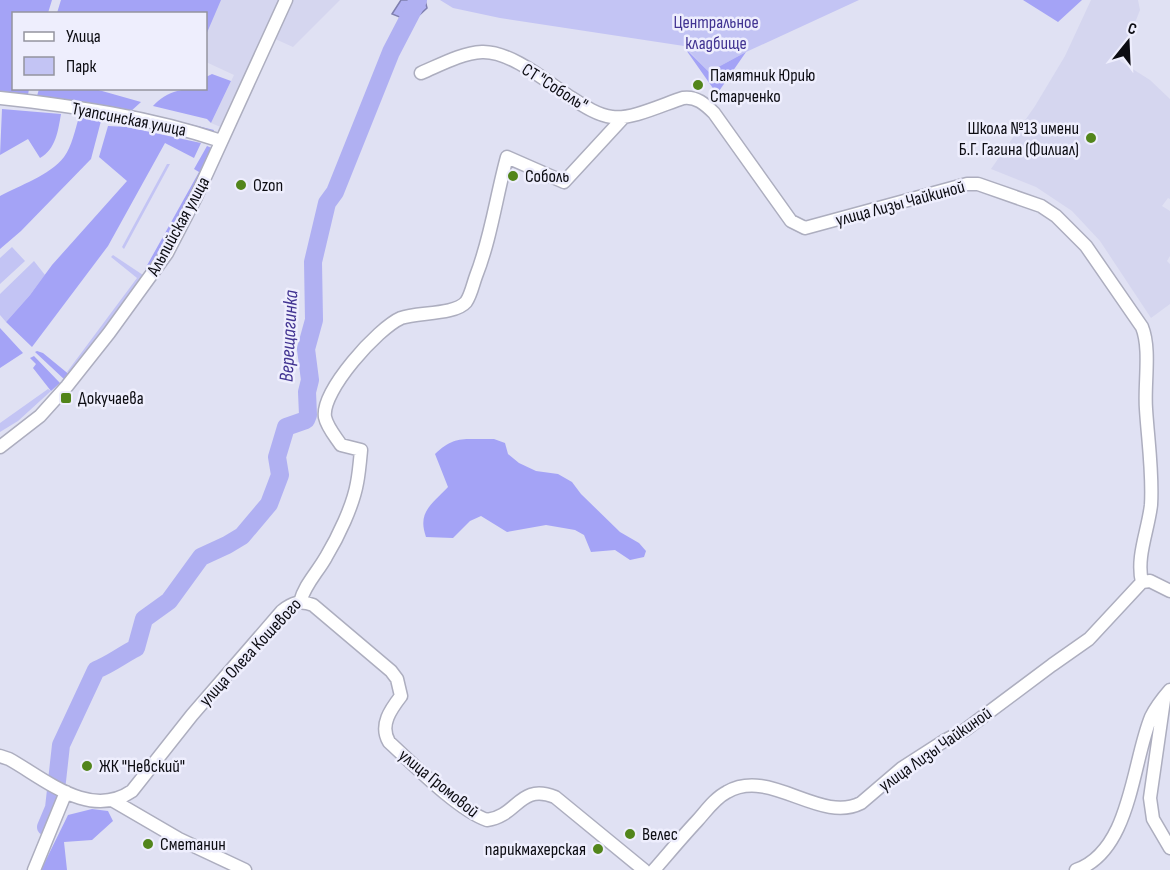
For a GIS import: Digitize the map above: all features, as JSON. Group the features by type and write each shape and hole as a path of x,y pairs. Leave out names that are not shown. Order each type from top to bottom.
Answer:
{"street":[{"name":"Альпийская улица","path":"0,447 49,407 109,333 167,253 196,197 286,0"},
{"name":"СТ \"Соболь\"","path":"421,73 468,55 483,52 495,54 529,68 578,102 596,112 613,117 624,117 690,97"},
{"name":"улица Лизы Чайкиной","path":"654,870 725,792 745,786 776,789 827,807 854,807 902,768 965,730 1089,639 1142,582 1140,567 1151,506 1146,409 1146,337 1142,327 1105,271 1071,229 1041,206 973,183 814,226 805,228 798,226 791,221 714,113 706,105 690,97"},
{"name":"Туапсинская улица","path":"0,98 131,118 192,131 221,141"},
{"name":"улица Олега Кошевого","path":"112,800 132,791 192,715 282,611 300,602 308,583 331,548 354,496 361,450 341,445 328,424 325,410 330,394 341,378 377,335 394,322 404,317 456,308 466,302 489,241 497,194 507,157 564,182 624,117"},
{"path":"1142,582 1150,581 1170,591"},
{"name":"улица Громовой","path":"300,602 313,605 391,671 397,679 401,696 386,722 385,735 389,742 446,792 487,820 494,819 535,793 555,797 644,870"},
{"path":"1168,693 1151,780 1150,798 1153,819 1170,848"},
{"path":"1076,870 1091,862 1112,839 1125,807 1152,716 1168,693"},
{"path":"4,757 86,801 99,803 112,800 179,839 245,870"},
{"path":"34,870 66,792"}],"shaded area":[{"path":"0,0 52,0 48,12 12,12 12,90 29,90 28,95 0,92"},
{"path":"61,0 340,0 293,47 273,38 230,131 211,123 234,75 207,62 207,12 58,12"},
{"path":"61,0 221,0 207,33 207,12 57,12"},
{"path":"401,0 425,0 427,8 412,22 392,14"},
{"path":"1023,0 1082,0 1058,22"},
{"name":"Школа №13 имени Б.Г. Гагина (Филиал)","path":"1091,0 1138,0 1140,10 1120,61 1150,80 1170,99 1170,199 1168,198 1162,206 1170,211 1170,256 1167,261 1170,264 1170,304 1151,318 1100,241 1072,211 1036,187 991,169 1035,106 1065,56"},
{"path":"684,47 709,72 746,52 717,94"},
{"path":"212,74 231,81 211,123 207,119 153,106 164,96 177,91 207,90 207,76"},
{"path":"39,90 99,90 141,102 129,113 37,96"},
{"path":"2,109 61,114 59,127 50,150 40,158 28,139 0,155"},
{"path":"141,112 214,130 212,135 139,116"},
{"path":"79,117 101,121 91,159 21,231 0,249 0,196 42,175 58,164 69,148"},
{"path":"108,126 127,127 201,143 194,158 165,143 108,246 32,347 6,322 52,265 127,181 99,157"},
{"path":"207,146 214,149 195,192 149,272 145,269 199,172 194,169"},
{"path":"0,328 23,353 0,368"},
{"path":"35,352 43,353 71,376 66,381"},
{"path":"34,356 60,383 51,391 33,368 36,364 30,358"},
{"path":"462,439 494,439 505,443 508,454 519,463 536,471 558,474 572,482 581,494 620,532 639,543 646,551 644,557 630,560 615,550 591,552 584,535 575,530 546,525 507,532 481,516 470,521 453,538 426,537 423,521 425,515 448,487 435,454 449,443"},
{"path":"92,809 108,811 113,821 92,840 64,842 67,870 41,870 68,815"}],"green space":[{"name":"Центральное кладбище","path":"440,0 859,0 746,52 709,72 684,46 500,18 453,8"},
{"path":"167,164 170,164 124,249 122,247"},
{"path":"12,247 25,261 0,284 0,258"},
{"path":"113,255 146,277 71,376 67,372 137,278 111,257"},
{"path":"34,261 45,275 6,322 0,315 0,294"},
{"path":"48,389 51,391 18,421 0,432 0,423"}],"waterway":[{"name":"Верещагинка","path":"46,827 54,808 61,745 96,670 136,648 144,619 169,601 201,557 242,536 269,504 280,475 277,457 286,427 306,420 308,415 307,392 310,380 306,349 314,320 313,262 327,203 335,192 391,52 418,0"}],"place":[{"name":"Памятник Юрию Старченко","path":"698,85"},
{"name":"Школа №13 имени Б.Г. Гагина (Филиал)","path":"1091,138"},
{"name":"Соболь","path":"513,176"},
{"name":"Ozon","path":"241,185"},
{"name":"Докучаева","path":"66,398"},
{"name":"ЖК \"Невский\"","path":"87,766"},
{"name":"Велес","path":"630,834"},
{"name":"Сметанин","path":"148,844"},
{"name":"парикмахерская","path":"598,849"}]}
